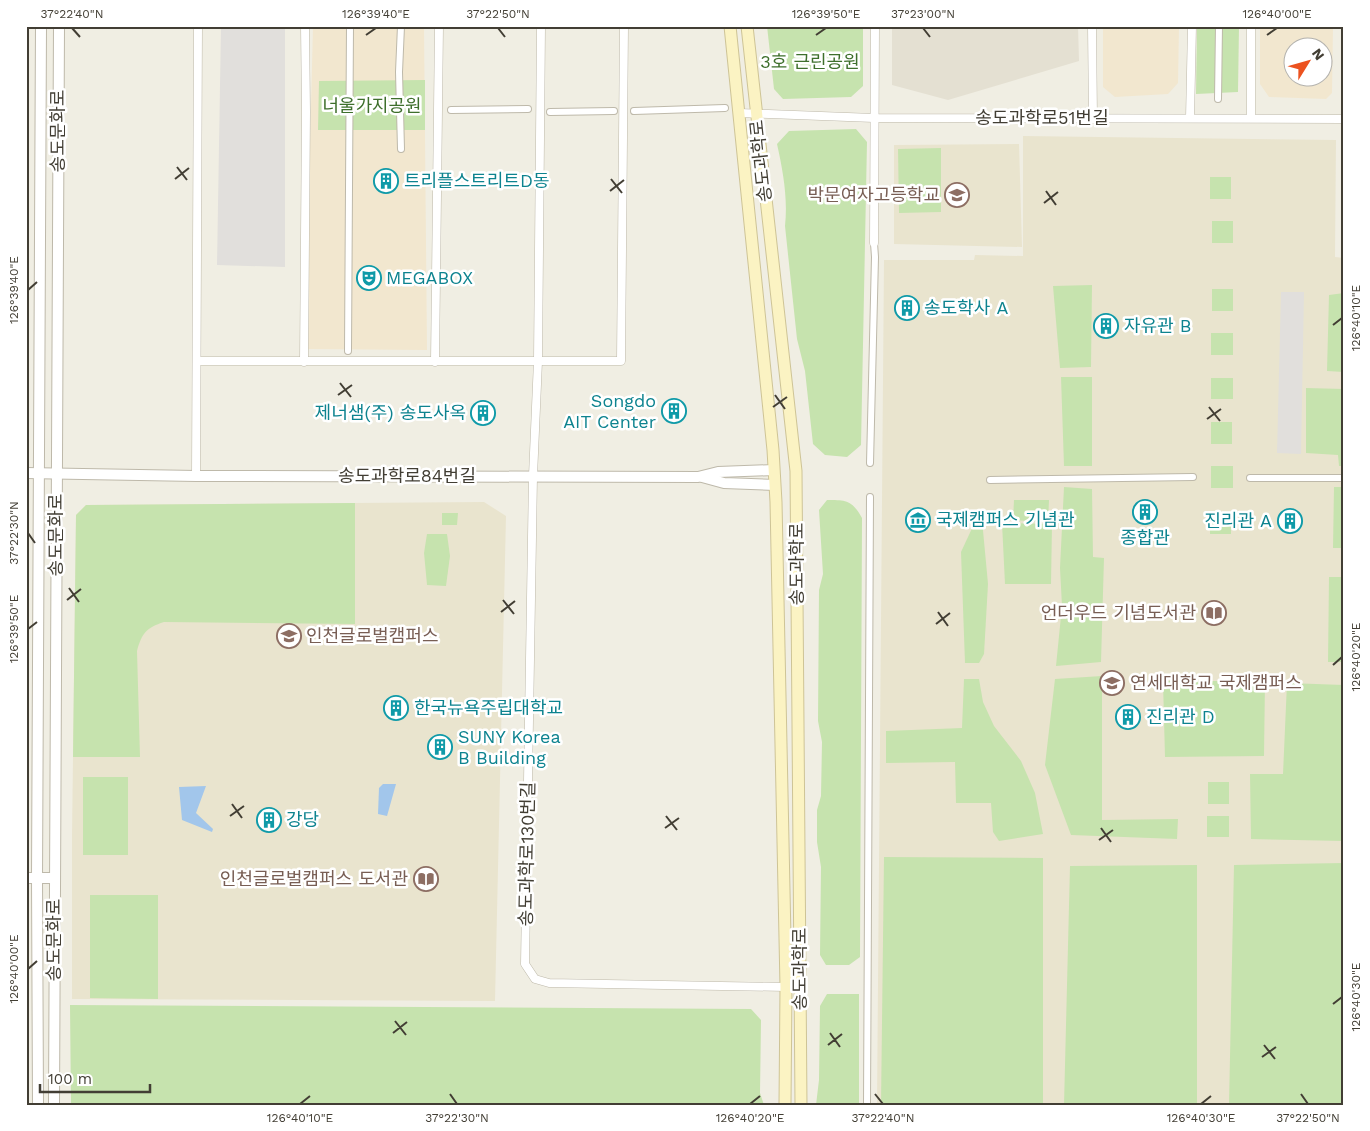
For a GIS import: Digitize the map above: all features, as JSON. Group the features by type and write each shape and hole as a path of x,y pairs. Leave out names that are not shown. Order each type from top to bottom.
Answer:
{"main road":[{"name":"송도과학로","path":"730,26 775,485 786,987 786,1105"},
{"name":"송도과학로","path":"747,26 796,471 801,1105"}],"street":[{"name":"송도문화로","path":"38,1105 32,878 40,473 41,26"},
{"name":"송도문화로","path":"54,1105 59,26"},
{"path":"196,476 198,26"},
{"path":"304,362 305,26"},
{"path":"348,351 350,26"},
{"path":"401,26 399,72 401,149"},
{"path":"435,362 439,26"},
{"name":"송도과학로130번길","path":"541,26 538,361 533,476 526,964 535,979 549,984 786,987"},
{"path":"197,361 621,361 624,26"},
{"path":"870,463 875,266 875,26"},
{"path":"1092,26 1093,119"},
{"path":"1190,118 1192,26"},
{"path":"1218,99 1219,26"},
{"path":"1251,26 1251,118"},
{"path":"634,111 725,108"},
{"path":"451,110 528,109"},
{"path":"550,112 614,111"},
{"name":"송도과학로51번길","path":"740,113 874,118 1344,119"},
{"name":"송도과학로84번길","path":"26,473 196,476 698,477 718,472 774,470"},
{"path":"698,477 724,483 775,485"},
{"path":"990,480 1193,477"},
{"path":"1250,478 1344,478"},
{"path":"868,1105 870,496"},
{"path":"32,878 55,878"}],"shaded area":[{"path":"221,26 285,26 285,267 217,265"},
{"path":"313,26 424,26 427,350 305,349"},
{"path":"892,26 1078,26 1079,61 948,100 892,85"},
{"path":"1103,26 1179,26 1178,83 1168,94 1115,97 1103,87"},
{"path":"1260,26 1333,26 1332,93 1326,99 1269,97 1260,84"},
{"name":"연세대학교 국제캠퍼스","path":"1023,136 1336,140 1335,257 1344,258 1344,1105 877,1105 884,260 974,260 975,255 1023,256"},
{"name":"박문여자고등학교","path":"1019,144 1022,247 894,244 894,145"},
{"path":"1281,292 1304,292 1301,454 1277,453"},
{"name":"인천글로벌캠퍼스","path":"484,502 506,516 495,1001 72,999 76,515 86,505"}],"green space":[{"name":"3호 근린공원","path":"767,26 863,26 863,86 851,97 783,99 774,89"},
{"path":"1197,26 1239,26 1238,92 1196,94"},
{"name":"너울가지공원","path":"425,80 425,130 318,130 319,81"},
{"path":"856,129 867,142 861,445 847,457 825,455 813,444 805,371 797,339 785,226 786,205 784,185 777,144 789,131"},
{"path":"941,148 941,212 899,213 898,149"},
{"path":"1210,177 1231,177 1231,199 1210,199"},
{"path":"1212,221 1233,221 1233,243 1212,243"},
{"path":"1092,285 1091,367 1060,368 1053,286"},
{"path":"1212,289 1233,289 1233,311 1212,311"},
{"path":"1344,293 1344,372 1327,371 1329,295"},
{"path":"1211,333 1233,333 1233,355 1211,355"},
{"path":"1061,377 1092,377 1092,466 1064,466"},
{"path":"1211,378 1233,378 1233,399 1211,399"},
{"path":"1306,388 1344,389 1344,466 1339,466 1338,455 1306,453"},
{"path":"1211,422 1232,422 1232,444 1211,444"},
{"path":"1211,466 1233,466 1233,488 1211,488"},
{"path":"1064,487 1092,489 1093,557 1104,558 1101,662 1056,666 1062,606 1060,568"},
{"path":"1334,487 1344,487 1344,548 1333,548"},
{"path":"827,500 839,500 852,504 862,518 860,957 849,965 826,965 820,955 821,867 817,842 817,810 821,796 822,742 818,721 819,590 823,574 819,510"},
{"path":"1014,500 1049,500 1048,522 1013,520"},
{"path":"355,503 355,624 164,622 153,627 143,635 137,651 140,757 73,757 76,515 86,505"},
{"path":"981,509 988,584 984,654 979,663 965,663 961,552"},
{"path":"1210,512 1231,512 1231,534 1210,534"},
{"path":"442,513 458,513 457,525 442,525"},
{"path":"1002,523 1052,524 1051,584 1005,584"},
{"path":"427,534 447,534 450,556 446,586 427,585 424,553"},
{"path":"1329,577 1344,577 1344,662 1328,662"},
{"path":"1102,676 1102,820 1178,819 1177,839 1071,835 1045,765 1055,679"},
{"path":"964,679 979,679 983,702 994,726 1021,761 1035,793 1043,834 999,841 993,832 991,803 956,803 955,762 886,763 886,731 962,728"},
{"path":"1163,681 1265,681 1264,756 1165,757"},
{"path":"1287,683 1344,685 1344,841 1251,839 1250,774 1283,774"},
{"path":"83,777 128,777 128,855 83,855"},
{"path":"1208,782 1229,782 1229,804 1208,804"},
{"path":"1207,816 1229,816 1229,837 1207,837"},
{"path":"884,857 1043,858 1043,1105 881,1105"},
{"path":"1344,863 1344,1105 1229,1105 1234,865"},
{"path":"1197,865 1197,1105 1064,1105 1070,866"},
{"path":"90,895 158,895 158,999 90,998"},
{"path":"827,994 859,994 859,1105 816,1105 819,1080 820,1006"},
{"path":"70,1005 751,1009 761,1020 760,1093 764,1105 71,1105"}],"water":[{"path":"383,784 396,784 387,816 378,814 379,788"},
{"path":"206,786 196,813 213,829 212,832 182,820 179,787"}],"place":[{"name":"트리플스트리트D동","path":"386,181"},
{"name":"박문여자고등학교","path":"957,195"},
{"name":"MEGABOX","path":"369,278"},
{"name":"송도학사 A","path":"907,308"},
{"name":"자유관 B","path":"1106,326"},
{"name":"Songdo AIT Center","path":"674,411"},
{"name":"제너샘(주) 송도사옥","path":"483,413"},
{"name":"종합관","path":"1145,512"},
{"name":"국제캠퍼스 기념관","path":"918,520"},
{"name":"진리관 A","path":"1290,521"},
{"name":"언더우드 기념도서관","path":"1214,613"},
{"name":"인천글로벌캠퍼스","path":"289,636"},
{"name":"연세대학교 국제캠퍼스","path":"1112,683"},
{"name":"한국뉴욕주립대학교","path":"396,708"},
{"name":"진리관 D","path":"1128,717"},
{"name":"SUNY Korea B Building","path":"440,747"},
{"name":"강당","path":"269,820"},
{"name":"인천글로벌캠퍼스 도서관","path":"426,879"}]}
